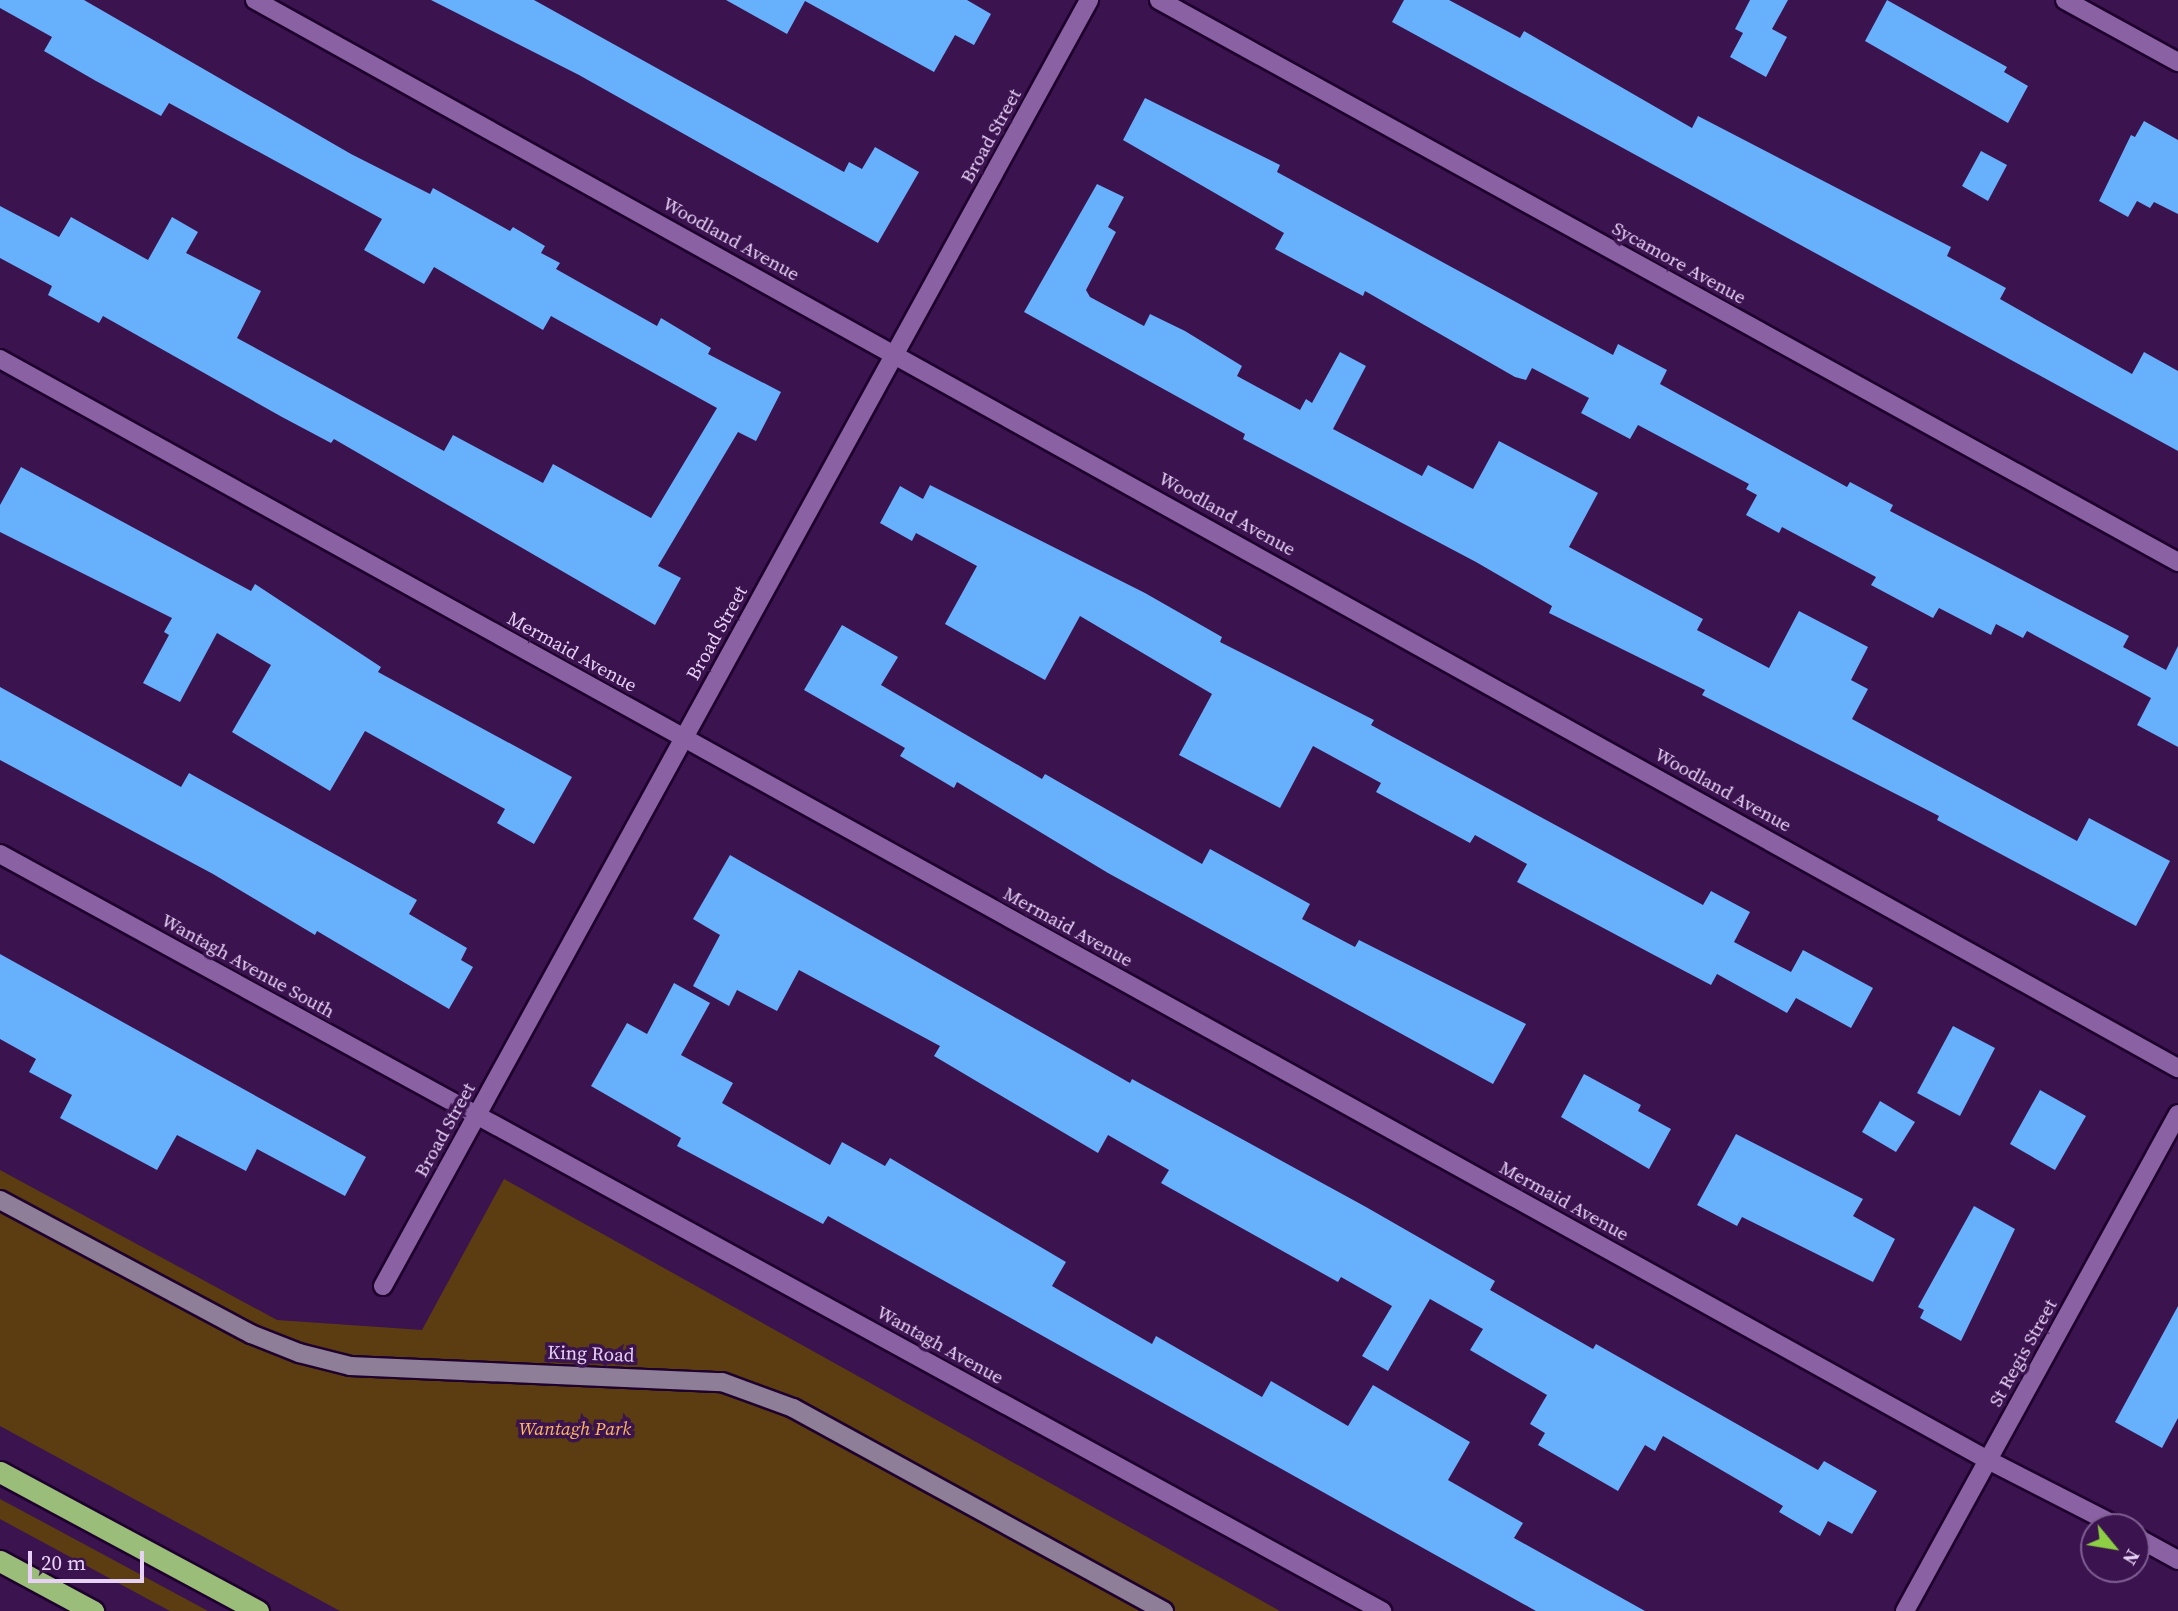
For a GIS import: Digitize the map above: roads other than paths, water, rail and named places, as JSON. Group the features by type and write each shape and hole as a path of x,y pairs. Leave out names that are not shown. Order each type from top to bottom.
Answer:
{"highway":[{"path":"0,1472 258,1611"},
{"path":"0,1561 93,1611"}],"street":[{"name":"Woodland Avenue","path":"254,0 895,353 2178,1068"},
{"name":"Broad Street","path":"383,1286 1089,0"},
{"name":"Sycamore Avenue","path":"1159,0 2178,562"},
{"path":"2065,0 2178,62"},
{"name":"Mermaid Avenue","path":"0,359 1988,1460 2092,1513"},
{"name":"Wantagh Avenue South","path":"0,854 477,1115"},
{"name":"St Regis Street","path":"1905,1611 2178,1114"},
{"name":"Wantagh Avenue","path":"477,1115 1382,1611"},
{"name":"King Road","path":"0,1200 251,1335 299,1353 350,1366 656,1377 722,1382 793,1408 1164,1611"},
{"path":"2150,1545 2178,1560"}],"park label":[{"name":"Wantagh Park","path":"575,1429"}]}
